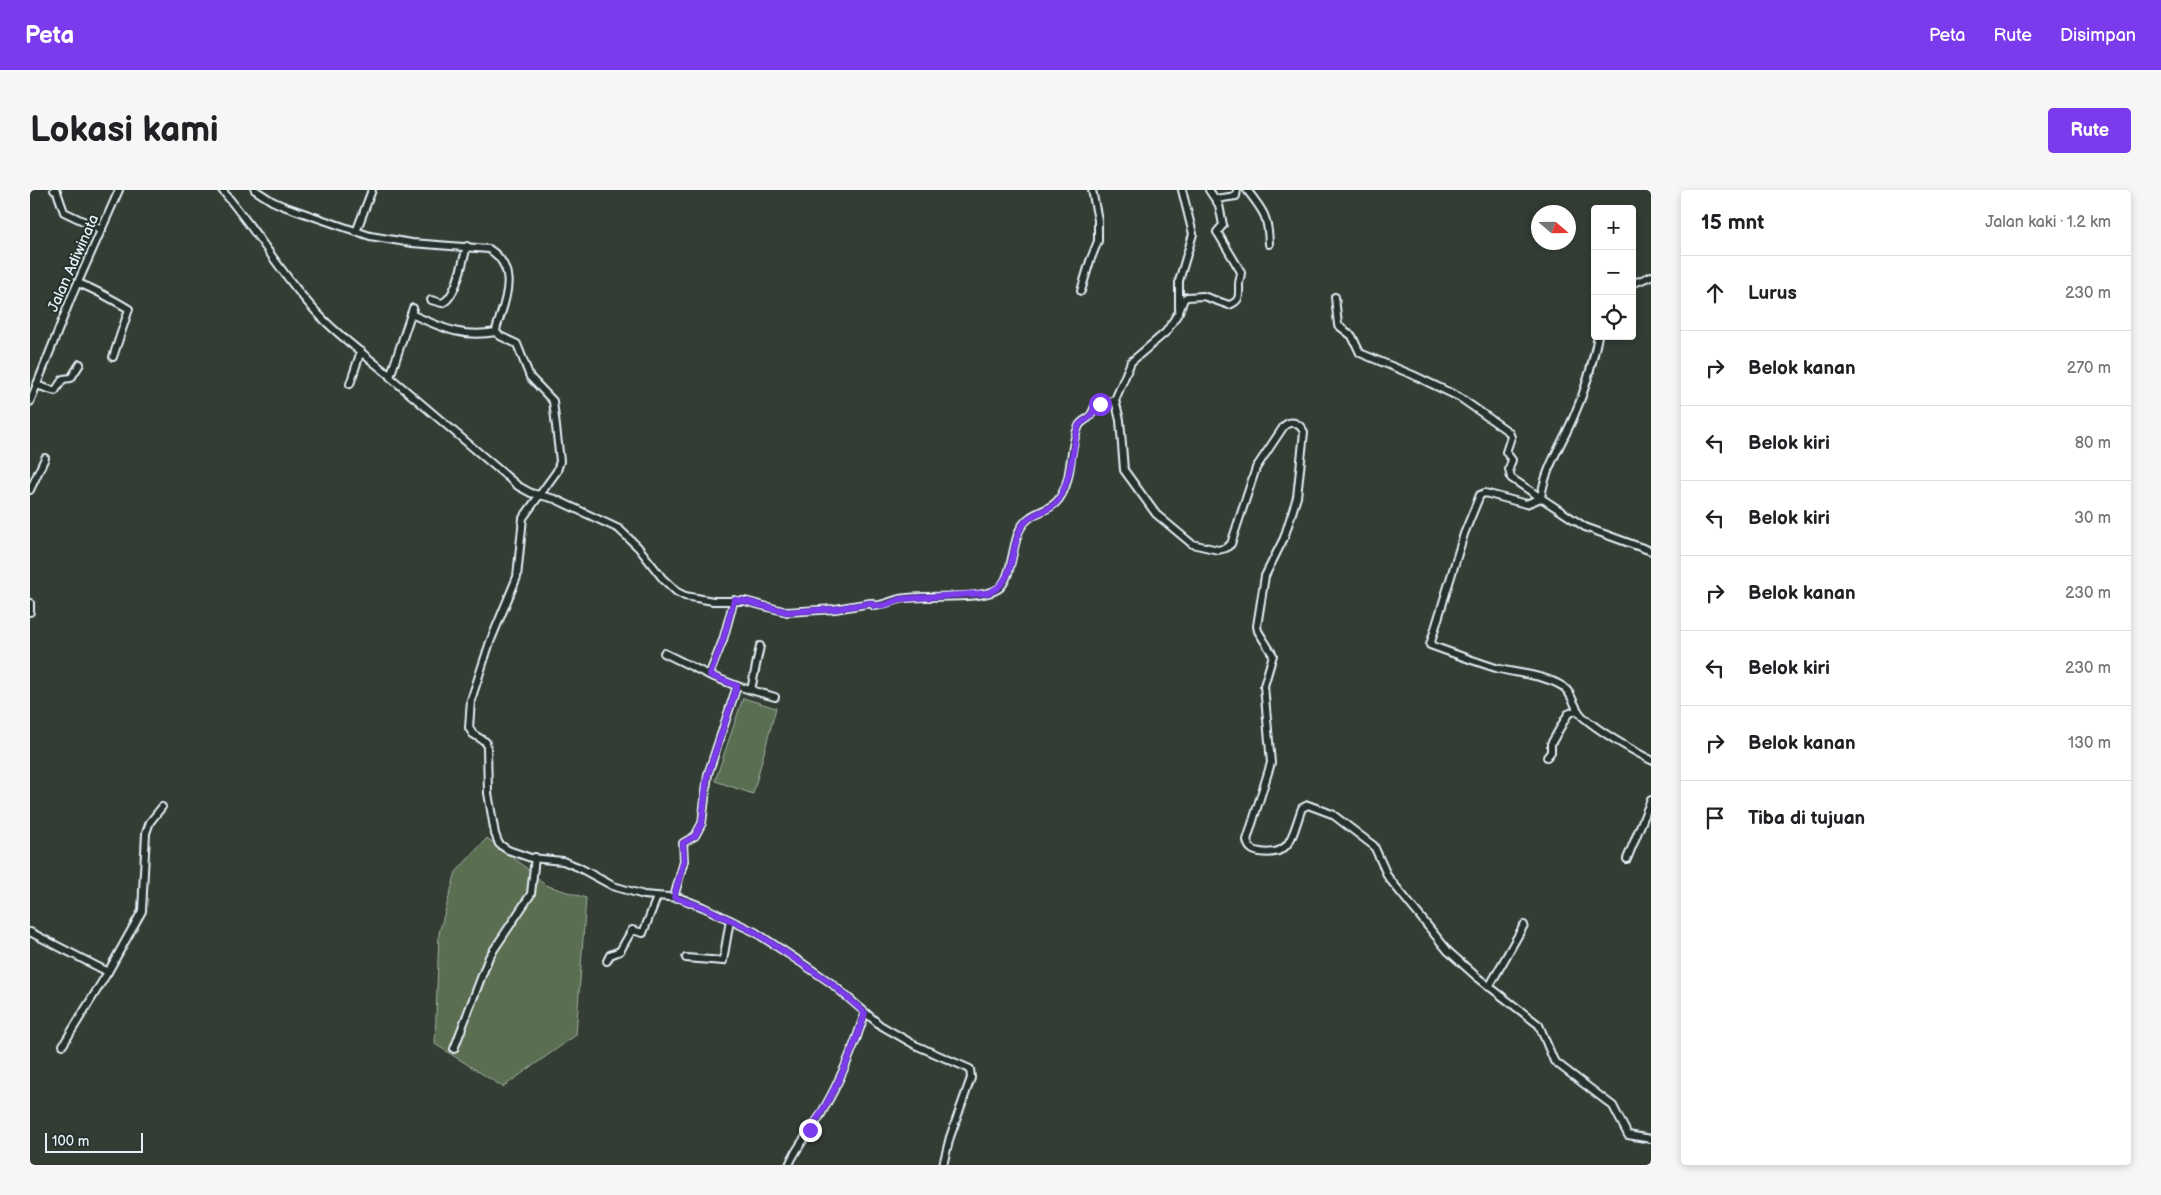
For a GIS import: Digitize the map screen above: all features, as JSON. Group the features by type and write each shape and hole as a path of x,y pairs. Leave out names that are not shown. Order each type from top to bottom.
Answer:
{"street":[{"path":"54,190 57,192 64,212 102,230"},
{"name":"Jalan Adiwinata","path":"30,402 78,283 119,190"},
{"path":"222,190 236,205 264,247 320,316 518,486 539,495 555,499 619,528 638,547 663,579 680,595 707,601 745,601 781,612 804,612 848,608 866,603 871,603 874,606 885,605 901,599 988,593 997,590 1002,586 1016,536 1025,521 1032,514 1048,508 1059,500 1068,476 1079,426 1088,418 1096,406 1115,400"},
{"path":"255,190 272,202 356,232 404,242 489,249 497,254 508,274 507,293 496,332"},
{"path":"356,232 372,190"},
{"path":"1081,291 1098,241 1098,220 1092,190"},
{"path":"1179,312 1178,281 1192,234 1182,190"},
{"path":"1210,190 1216,198 1222,220 1222,225 1218,232 1241,272 1240,295 1236,301 1229,305 1203,296 1187,297 1166,332 1131,362 1115,400 1120,420 1126,475 1156,514 1175,531 1192,544 1212,550 1222,550 1231,544 1256,468 1284,426 1292,422 1299,424 1303,429 1304,436 1297,497 1284,538 1265,576 1257,626 1258,631 1273,655 1264,686 1271,763 1247,843 1255,852 1278,853 1287,845 1304,807 1313,806 1332,814 1374,846 1388,877 1448,951 1489,987 1539,1025 1554,1061 1613,1106 1626,1132 1635,1137 1651,1139"},
{"path":"1216,198 1236,196 1237,190"},
{"path":"1248,190 1266,215 1269,244"},
{"path":"431,300 442,303 449,300 467,246"},
{"path":"1636,282 1651,276"},
{"path":"78,283 106,294 115,302 129,309 113,357"},
{"path":"1335,297 1338,325 1352,336 1360,353 1460,397 1509,432 1511,437 1506,452 1512,460 1509,469 1511,478 1588,529 1651,551"},
{"path":"389,375 399,353 412,311 452,331 474,335 496,332"},
{"path":"496,332 517,344 530,377 553,401 560,466 524,518 517,577 478,675 471,700 468,721 473,734 486,742 488,747 488,793 495,834 499,844 516,854 563,862 578,867 613,886 644,895 674,897 703,907 755,932 802,963 831,983 880,1025 915,1045 965,1066 972,1072 950,1137 943,1165"},
{"path":"1541,498 1553,458 1576,411 1597,340"},
{"path":"350,384 361,351"},
{"path":"36,385 51,392 55,391 63,379 71,378 80,364"},
{"path":"30,490 45,458"},
{"path":"1541,498 1526,504 1485,493 1480,494 1464,534 1430,645 1496,668 1547,679 1560,684 1569,693 1577,710 1603,731 1651,760"},
{"path":"710,675 723,640 734,600"},
{"path":"30,603 30,612"},
{"path":"751,690 760,646"},
{"path":"664,653 737,686 775,697"},
{"path":"674,897 684,860 683,843 695,836 702,823 707,777 737,686"},
{"path":"1547,757 1551,752 1551,744 1568,714 1577,710"},
{"path":"1626,859 1651,800"},
{"path":"63,1045 141,914 146,833 150,822 162,807"},
{"path":"454,1049 488,961 532,892 535,858"},
{"path":"607,961 610,955 620,951 632,930 643,933 657,897"},
{"path":"686,958 723,961 730,920"},
{"path":"1489,987 1524,925"},
{"path":"30,932 108,972"},
{"path":"789,1165 826,1105 852,1054 865,1013"}],"green space":[{"path":"743,698 776,708 753,794 715,781"},
{"path":"487,838 523,865 545,885 586,898 576,1035 503,1087 435,1044 439,933 456,872"}],"route":[{"path":"810,1130 827,1102 853,1051 865,1013 831,983 755,932 703,907 674,897 684,860 682,845 685,841 695,836 702,823 707,777 737,686 710,675 723,640 734,600 745,601 781,612 804,612 848,608 871,603 874,606 885,605 901,599 988,593 997,590 1002,586 1008,571 1016,536 1025,521 1032,514 1048,508 1059,500 1068,476 1076,433 1082,422 1100,404"}]}
